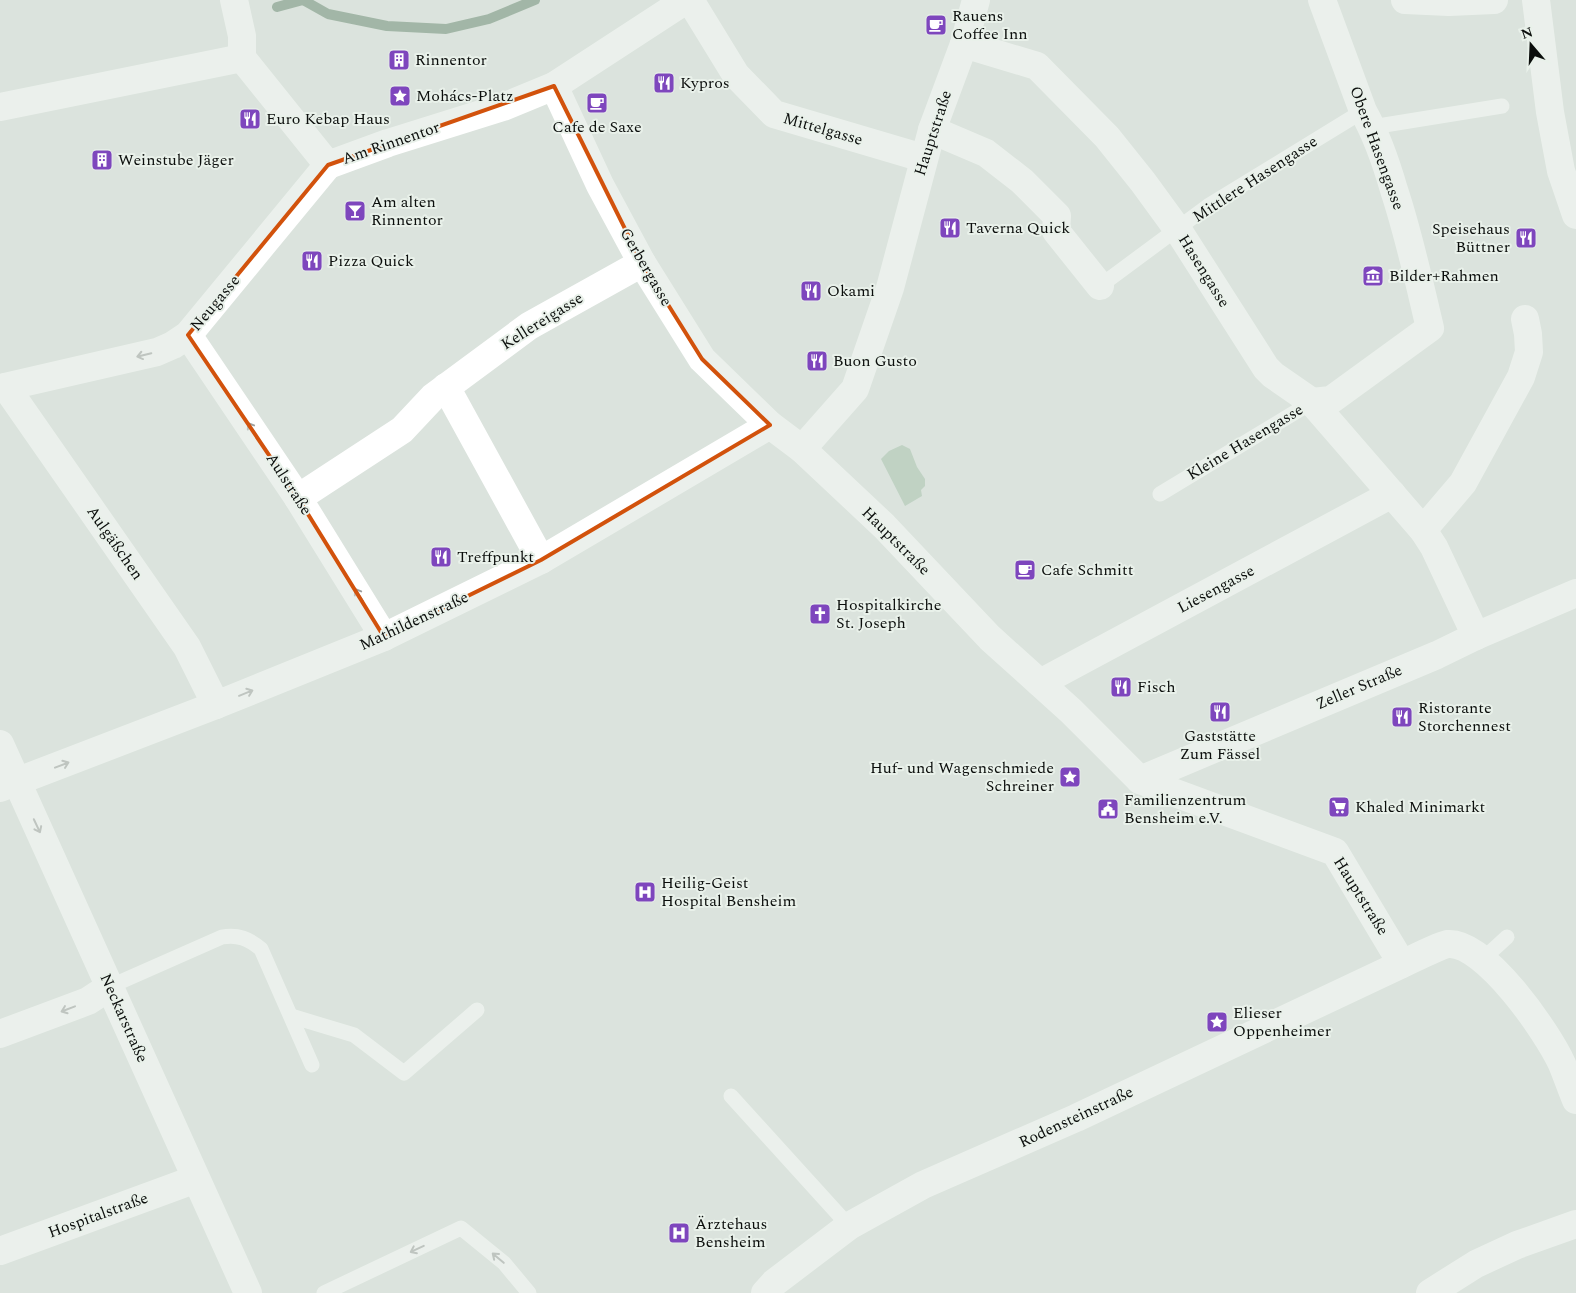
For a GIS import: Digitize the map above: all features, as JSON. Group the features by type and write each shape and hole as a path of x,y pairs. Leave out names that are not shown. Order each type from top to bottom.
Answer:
{"street":[{"path":"0,107 242,58 242,36 234,0"},
{"name":"Am Rinnentor","path":"242,58 328,165 388,142 503,107 554,86 686,0"},
{"name":"Mittelgasse","path":"690,0 736,75 774,114 923,158"},
{"name":"Hauptstraße","path":"976,0 964,44 923,158 890,288 855,389 802,449 884,526 990,638 1040,683 1140,780 1335,852 1402,964"},
{"name":"Obere Hasengasse","path":"1322,0 1385,160 1407,229 1430,328"},
{"path":"1404,0 1449,2 1494,0"},
{"path":"1536,0 1550,112 1561,171 1576,215"},
{"name":"Hasengasse","path":"964,44 1037,66 1107,137 1178,230 1266,368 1312,402 1423,530 1434,547 1476,636"},
{"name":"Gerbergasse","path":"554,86 600,184 642,262 702,359 770,425"},
{"name":"Mittlere Hasengasse","path":"932,130 986,153 1022,181 1057,216 1056,231 1100,286"},
{"name":"Neugasse","path":"3,387 157,352 173,345 188,334 328,165"},
{"name":"Kellereigasse","path":"298,498 402,430 433,397 529,326 642,262"},
{"path":"1423,530 1463,483 1521,377 1529,352 1525,319"},
{"name":"Kleine Hasengasse","path":"1312,402 1330,400 1430,328"},
{"name":"Aulstraße","path":"188,334 298,498 384,637"},
{"name":"Aulgäßchen","path":"3,387 187,647 216,705"},
{"path":"446,387 541,560"},
{"path":"770,425 802,449"},
{"name":"Mathildenstraße","path":"8,785 216,705 384,637 541,560 770,425"},
{"name":"Liesengasse","path":"1040,683 1392,494"},
{"name":"Zeller Straße","path":"1140,780 1436,655 1576,593"},
{"name":"Neckarstraße","path":"0,744 8,785 111,986 248,1293"},
{"name":"Rodensteinstraße","path":"765,1293 774,1283 850,1226 923,1185 1076,1118 1448,944 1468,949 1483,959 1510,987 1538,1024 1562,1063 1576,1100"},
{"path":"0,1034 88,1001 111,986"},
{"name":"Hospitalstraße","path":"0,1251 196,1180"},
{"path":"1430,1293 1476,1264 1517,1245 1576,1224"}],"lane":[{"path":"1368,119 1502,106"},
{"name":"Mittlere Hasengasse","path":"1100,286 1208,206 1368,119"},
{"name":"Kleine Hasengasse","path":"1160,494 1312,402"},
{"path":"111,986 222,937 237,936 249,940 261,949 312,1065"},
{"path":"1483,959 1507,937"},
{"path":"291,1016 354,1034 404,1073 477,1010"},
{"path":"731,1096 850,1226"},
{"path":"324,1293 461,1228 504,1263 529,1293"}],"highlighted area":[{"path":"554,86 642,263 702,359 770,425 541,560 384,637 298,498 188,335 328,165"}],"green space":[{"path":"902,445 910,449 917,467 925,479 925,486 921,490 922,496 905,506 881,459 889,451"}],"waterway":[{"path":"303,0 328,14 387,26 446,29 489,19 535,0"},
{"path":"277,7 303,0"}],"place":[{"name":"Rauens Coffee Inn","path":"936,25"},
{"name":"Rinnentor","path":"399,60"},
{"name":"Kypros","path":"664,83"},
{"name":"Mohács-Platz","path":"400,96"},
{"name":"Cafe de Saxe","path":"597,103"},
{"name":"Euro Kebap Haus","path":"250,119"},
{"name":"Weinstube Jäger","path":"102,160"},
{"name":"Am alten Rinnentor","path":"355,211"},
{"name":"Taverna Quick","path":"950,228"},
{"name":"Speisehaus Büttner","path":"1526,238"},
{"name":"Pizza Quick","path":"312,261"},
{"name":"Bilder+Rahmen","path":"1373,276"},
{"name":"Okami","path":"811,291"},
{"name":"Buon Gusto","path":"817,361"},
{"name":"Treffpunkt","path":"441,557"},
{"name":"Cafe Schmitt","path":"1025,570"},
{"name":"Hospitalkirche St. Joseph","path":"820,614"},
{"name":"Fisch","path":"1121,687"},
{"name":"Gaststätte Zum Fässel","path":"1220,712"},
{"name":"Ristorante Storchennest","path":"1402,717"},
{"name":"Huf- und Wagenschmiede Schreiner","path":"1070,777"},
{"name":"Khaled Minimarkt","path":"1339,807"},
{"name":"Familienzentrum Bensheim e.V.","path":"1108,809"},
{"name":"Heilig-Geist Hospital Bensheim","path":"645,892"},
{"name":"Elieser Oppenheimer","path":"1217,1022"},
{"name":"Ärztehaus Bensheim","path":"679,1233"}]}
